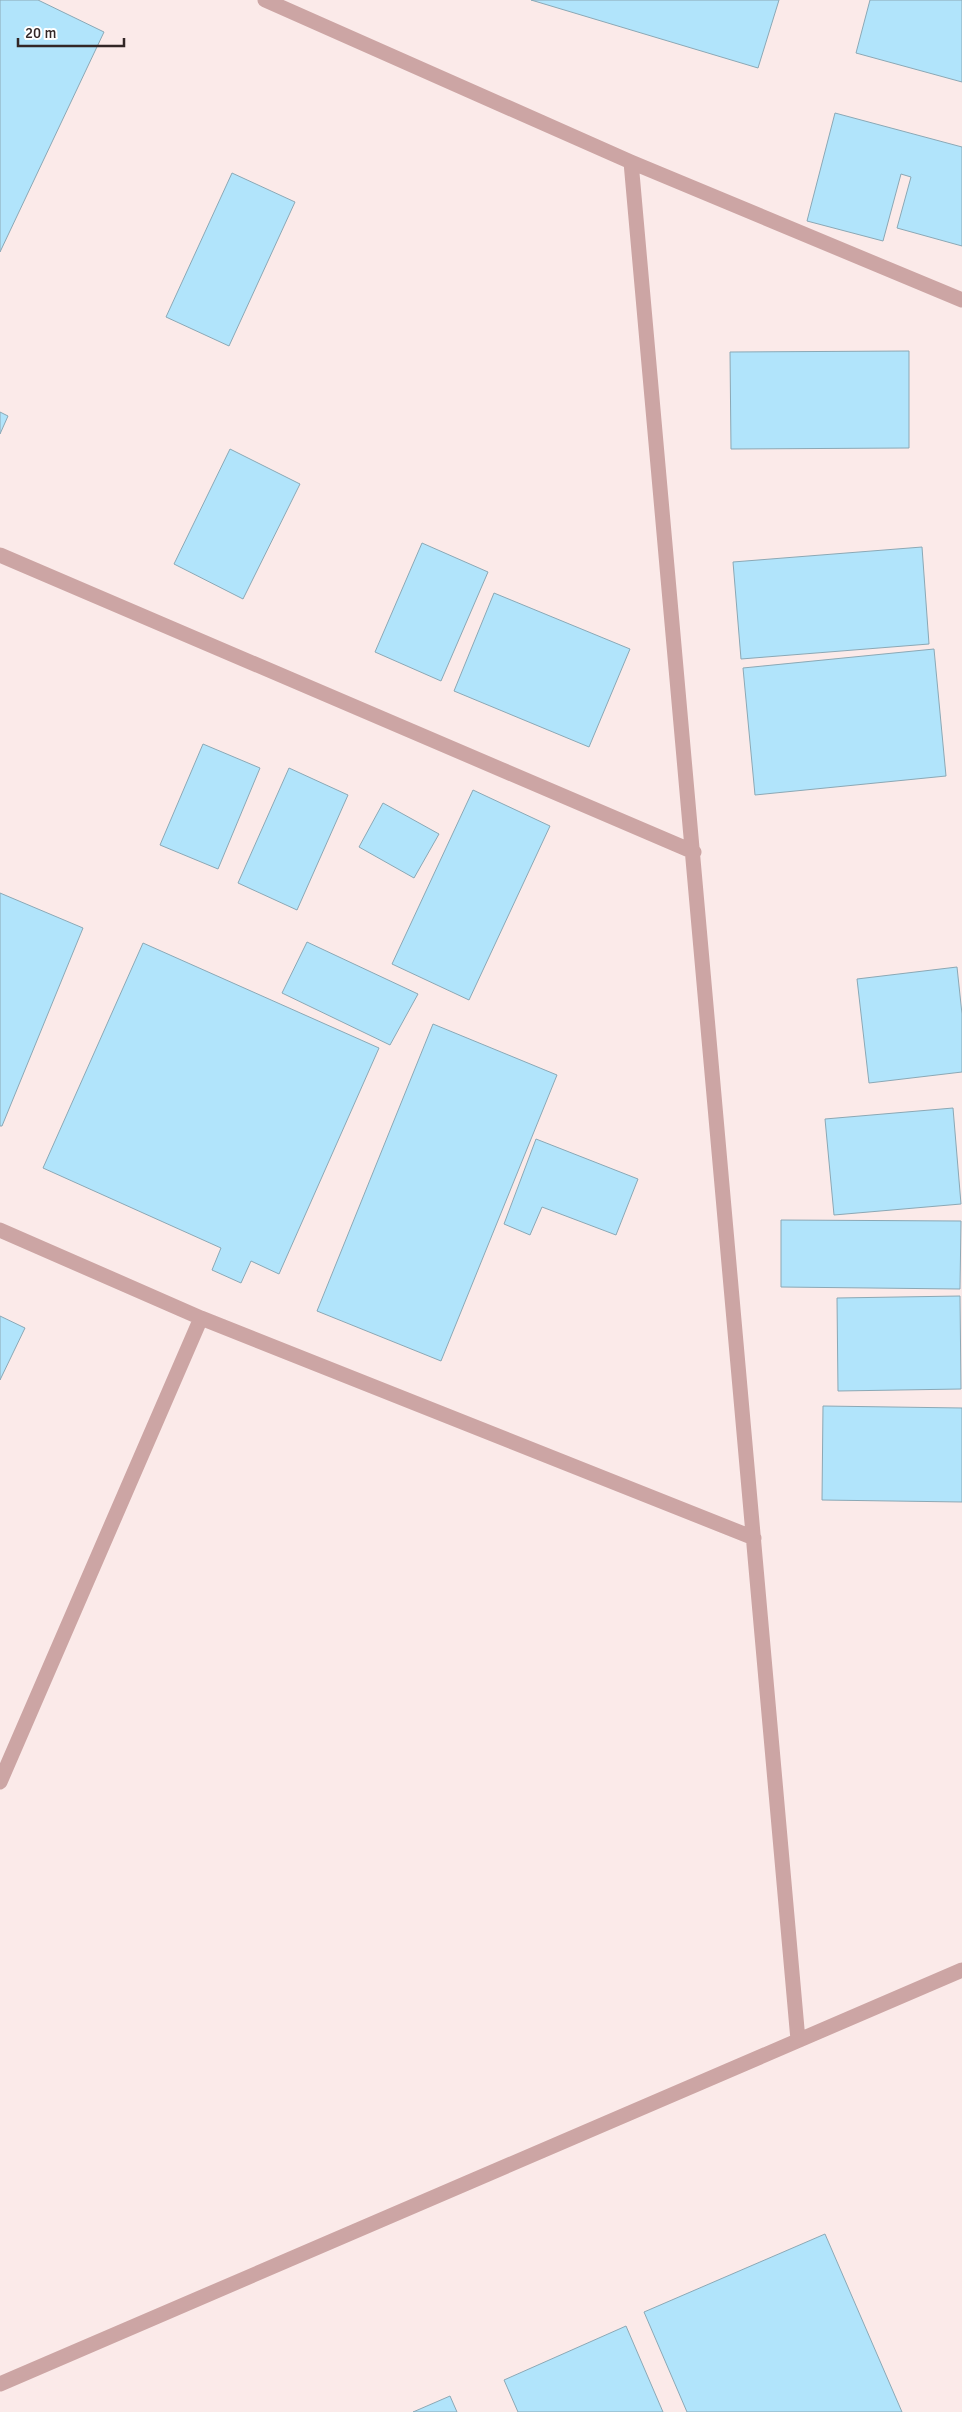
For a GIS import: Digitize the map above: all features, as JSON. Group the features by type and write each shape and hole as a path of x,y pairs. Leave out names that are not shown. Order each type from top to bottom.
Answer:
{"lane":[{"path":"265,0 631,162 962,300"},
{"path":"631,162 694,852 798,2040"},
{"path":"0,555 694,852"},
{"path":"0,1230 201,1318 754,1538"},
{"path":"0,1782 201,1318"},
{"path":"0,2384 962,1970"}],"shaded area":[{"path":"0,0 962,0 962,2412 0,2412"}],"building":[{"path":"0,0 38,0 104,32 0,252"},
{"path":"531,0 779,0 758,68"},
{"path":"870,0 962,0 962,82 856,53"},
{"path":"835,113 962,147 962,246 897,228 911,177 901,174 883,241 807,221"},
{"path":"232,173 295,202 229,346 166,317"},
{"path":"909,351 909,448 731,449 730,352"},
{"path":"0,412 8,416 0,434"},
{"path":"230,449 300,484 243,599 174,564"},
{"path":"422,543 488,572 441,681 375,652"},
{"path":"922,547 929,644 741,659 733,562"},
{"path":"494,593 630,649 589,747 454,691"},
{"path":"934,649 946,776 755,795 743,668"},
{"path":"203,744 260,768 218,869 160,845"},
{"path":"289,768 348,795 297,910 238,883"},
{"path":"473,790 550,826 469,1000 392,964"},
{"path":"383,803 439,834 414,878 359,847"},
{"path":"0,893 83,928 2,1126 0,1126"},
{"path":"307,942 418,994 390,1045 282,993"},
{"path":"143,943 379,1048 279,1274 251,1261 241,1283 212,1270 221,1248 43,1168"},
{"path":"957,967 962,1014 962,1072 869,1083 857,979"},
{"path":"433,1024 557,1075 441,1361 317,1311"},
{"path":"953,1108 961,1204 834,1215 825,1119"},
{"path":"536,1139 638,1179 616,1235 542,1207 530,1235 504,1224"},
{"path":"781,1220 961,1221 960,1289 781,1287"},
{"path":"960,1296 961,1389 838,1391 837,1298"},
{"path":"0,1316 25,1328 0,1380"},
{"path":"823,1406 962,1408 962,1502 822,1500"},
{"path":"825,2234 902,2412 687,2412 644,2312"},
{"path":"626,2326 663,2412 518,2412 504,2380"},
{"path":"450,2396 457,2412 413,2412"}]}
